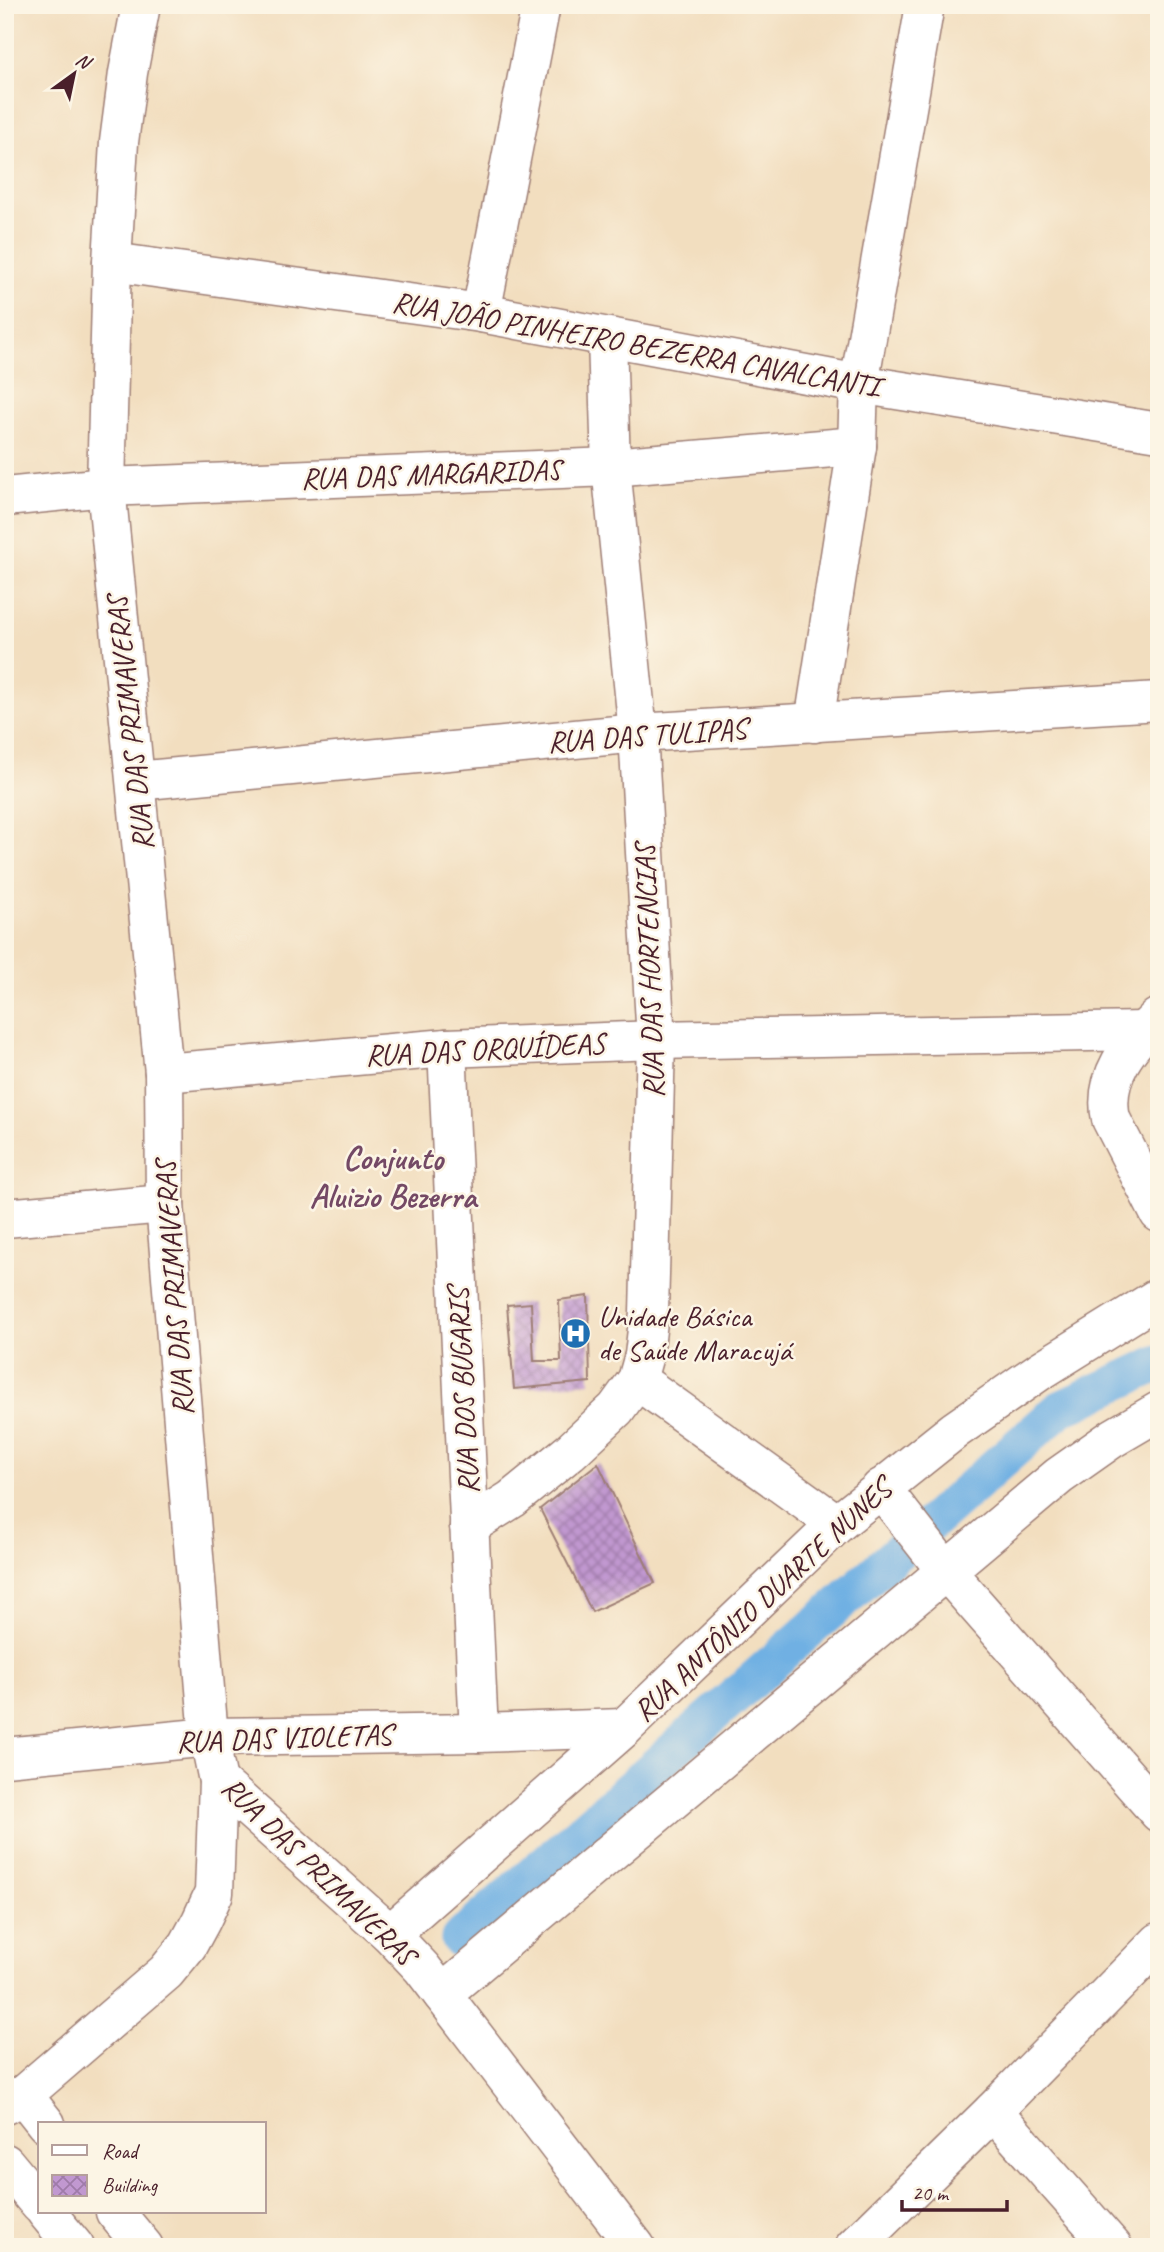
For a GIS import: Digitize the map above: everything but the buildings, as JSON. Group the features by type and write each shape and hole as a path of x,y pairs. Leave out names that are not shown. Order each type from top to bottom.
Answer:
{"street":[{"name":"RUA DAS PRIMAVERAS","path":"141,5 119,142 111,262 106,486 164,1073 165,1204 209,1737 218,1781 390,1934 422,1968 636,2247"},
{"path":"481,313 541,5"},
{"path":"814,723 857,446 859,384 925,5"},
{"name":"RUA JOÃO PINHEIRO BEZERRA CAVALCANTI","path":"111,262 481,313 859,384 1159,432"},
{"name":"RUA DAS HORTENCIAS","path":"469,1526 512,1499 570,1452 616,1409 637,1380 644,1355 649,1313 656,1040 638,733 611,467 607,338"},
{"name":"RUA DAS MARGARIDAS","path":"5,498 106,486 611,467 857,446"},
{"name":"RUA DAS TULIPAS","path":"136,781 638,733 1159,701"},
{"path":"1151,1024 1123,1056 1112,1082 1109,1107 1111,1119 1159,1213"},
{"name":"RUA DAS ORQUÍDEAS","path":"164,1073 447,1048 1151,1024"},
{"name":"RUA DOS BUGARIS","path":"447,1048 479,1733"},
{"path":"5,1218 165,1204"},
{"name":"RUA ANTÔNIO DUARTE NUNES","path":"442,1994 912,1529 955,1430 1029,1378 1159,1297"},
{"path":"637,1380 837,1524"},
{"name":"RUA ANTÔNIO DUARTE NUNES","path":"390,1934 624,1728 837,1524 912,1529 1059,1476 1113,1438 1159,1411"},
{"path":"912,1529 1159,1813"},
{"name":"RUA DAS VIOLETAS","path":"5,1757 209,1737 624,1728"},
{"path":"43,2122 14,2100 144,1992 166,1972 188,1945 214,1893 218,1781"},
{"path":"854,2247 993,2111 1159,1942"},
{"path":"993,2111 1113,2247"},
{"path":"5,2163 38,2203"},
{"path":"48,2214 75,2247"},
{"path":"117,2214 144,2247"}],"waterway":[{"path":"459,1939 1060,1409 1159,1363"}],"place":[{"name":"Unidade Básica de Saúde Maracujá","path":"575,1333"}],"district":[{"name":"Conjunto Aluizio Bezerra","path":"393,1176"}]}
